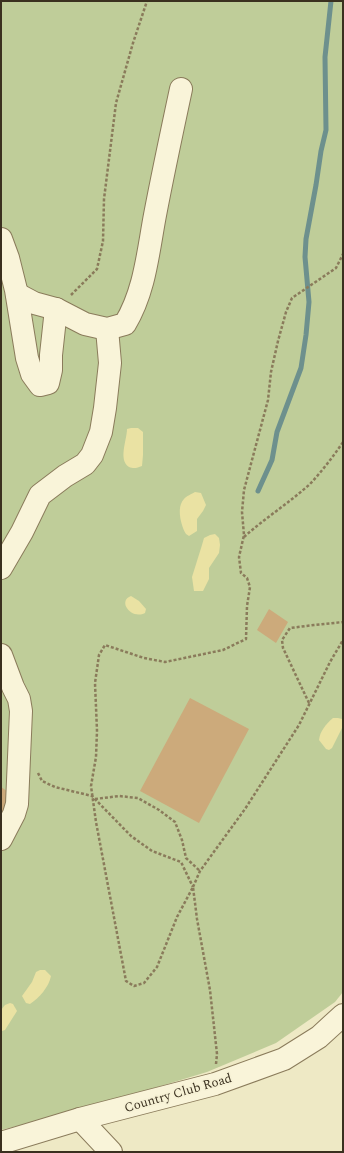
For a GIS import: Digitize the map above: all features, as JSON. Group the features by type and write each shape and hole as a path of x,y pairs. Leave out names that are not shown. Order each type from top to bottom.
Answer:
{"street":[{"path":"16,294 34,303 56,309 85,324 107,330 125,324 134,309 143,280 164,167 181,89"},
{"path":"1,239 8,258 16,294 27,358 32,374 40,385 48,383 51,370 56,309"},
{"path":"1,568 22,532 40,495 65,476 85,464 92,455 100,432 105,408 110,363 107,330"},
{"path":"1,655 19,699 21,712 17,804 14,814 1,839"},
{"name":"Country Club Road","path":"1,1143 80,1119 215,1084 284,1059 319,1037 343,1015"},
{"path":"80,1119 111,1152"}],"path":[{"path":"56,309 79,288 96,268 103,241 104,199 116,104 133,43 147,1"},
{"path":"343,254 336,268 292,298 286,312 278,341 271,372 268,400 244,490 242,512 244,538 239,557 241,573 247,578 250,587 247,606 246,640 223,650 165,662 144,658 105,645 99,656 95,683 97,731 96,757 91,786 92,796 126,981 134,986 144,983 157,967 177,917 200,871 245,809 299,725 330,662 343,640"},
{"path":"244,538 263,520 278,510 310,483 324,469 343,442"},
{"path":"309,704 283,648 282,640 290,628 314,624 343,622"},
{"path":"19,759 36,770 42,781 55,787 92,796 131,836 152,851 181,862 193,887 197,919 210,990 217,1054 215,1084"},
{"path":"95,799 119,796 138,798 159,810 175,822 182,840 186,858 200,871"}],"green space":[{"path":"1,1 343,1 343,992 335,1002 276,1043 207,1072 85,1109 1,1130"}],"sand":[{"path":"138,428 143,432 142,466 136,468 129,467 124,460 127,429"},
{"path":"195,492 201,493 206,505 197,519 197,531 189,536 186,534 182,526 180,507 185,498"},
{"path":"215,534 219,538 219,553 209,568 209,579 203,591 194,591 192,577 204,538"},
{"path":"131,596 139,601 146,609 145,613 135,614 128,609 125,602 127,598"},
{"path":"333,718 342,719 342,728 332,748 329,750 326,749 319,740 324,728"},
{"path":"45,970 51,976 50,980 46,988 37,999 30,1004 26,1003 22,996 32,982 36,972"},
{"path":"10,1003 13,1004 17,1011 5,1030 2,1031 1,1010 5,1005"}],"building":[{"path":"269,609 288,622 276,643 257,630"},
{"path":"190,698 249,729 199,823 140,791"},
{"path":"1,787 16,797 1,819"}],"waterway":[{"path":"258,491 272,460 277,432 301,368 306,335 309,302 305,257 306,239 326,130 325,57 331,1"}]}
